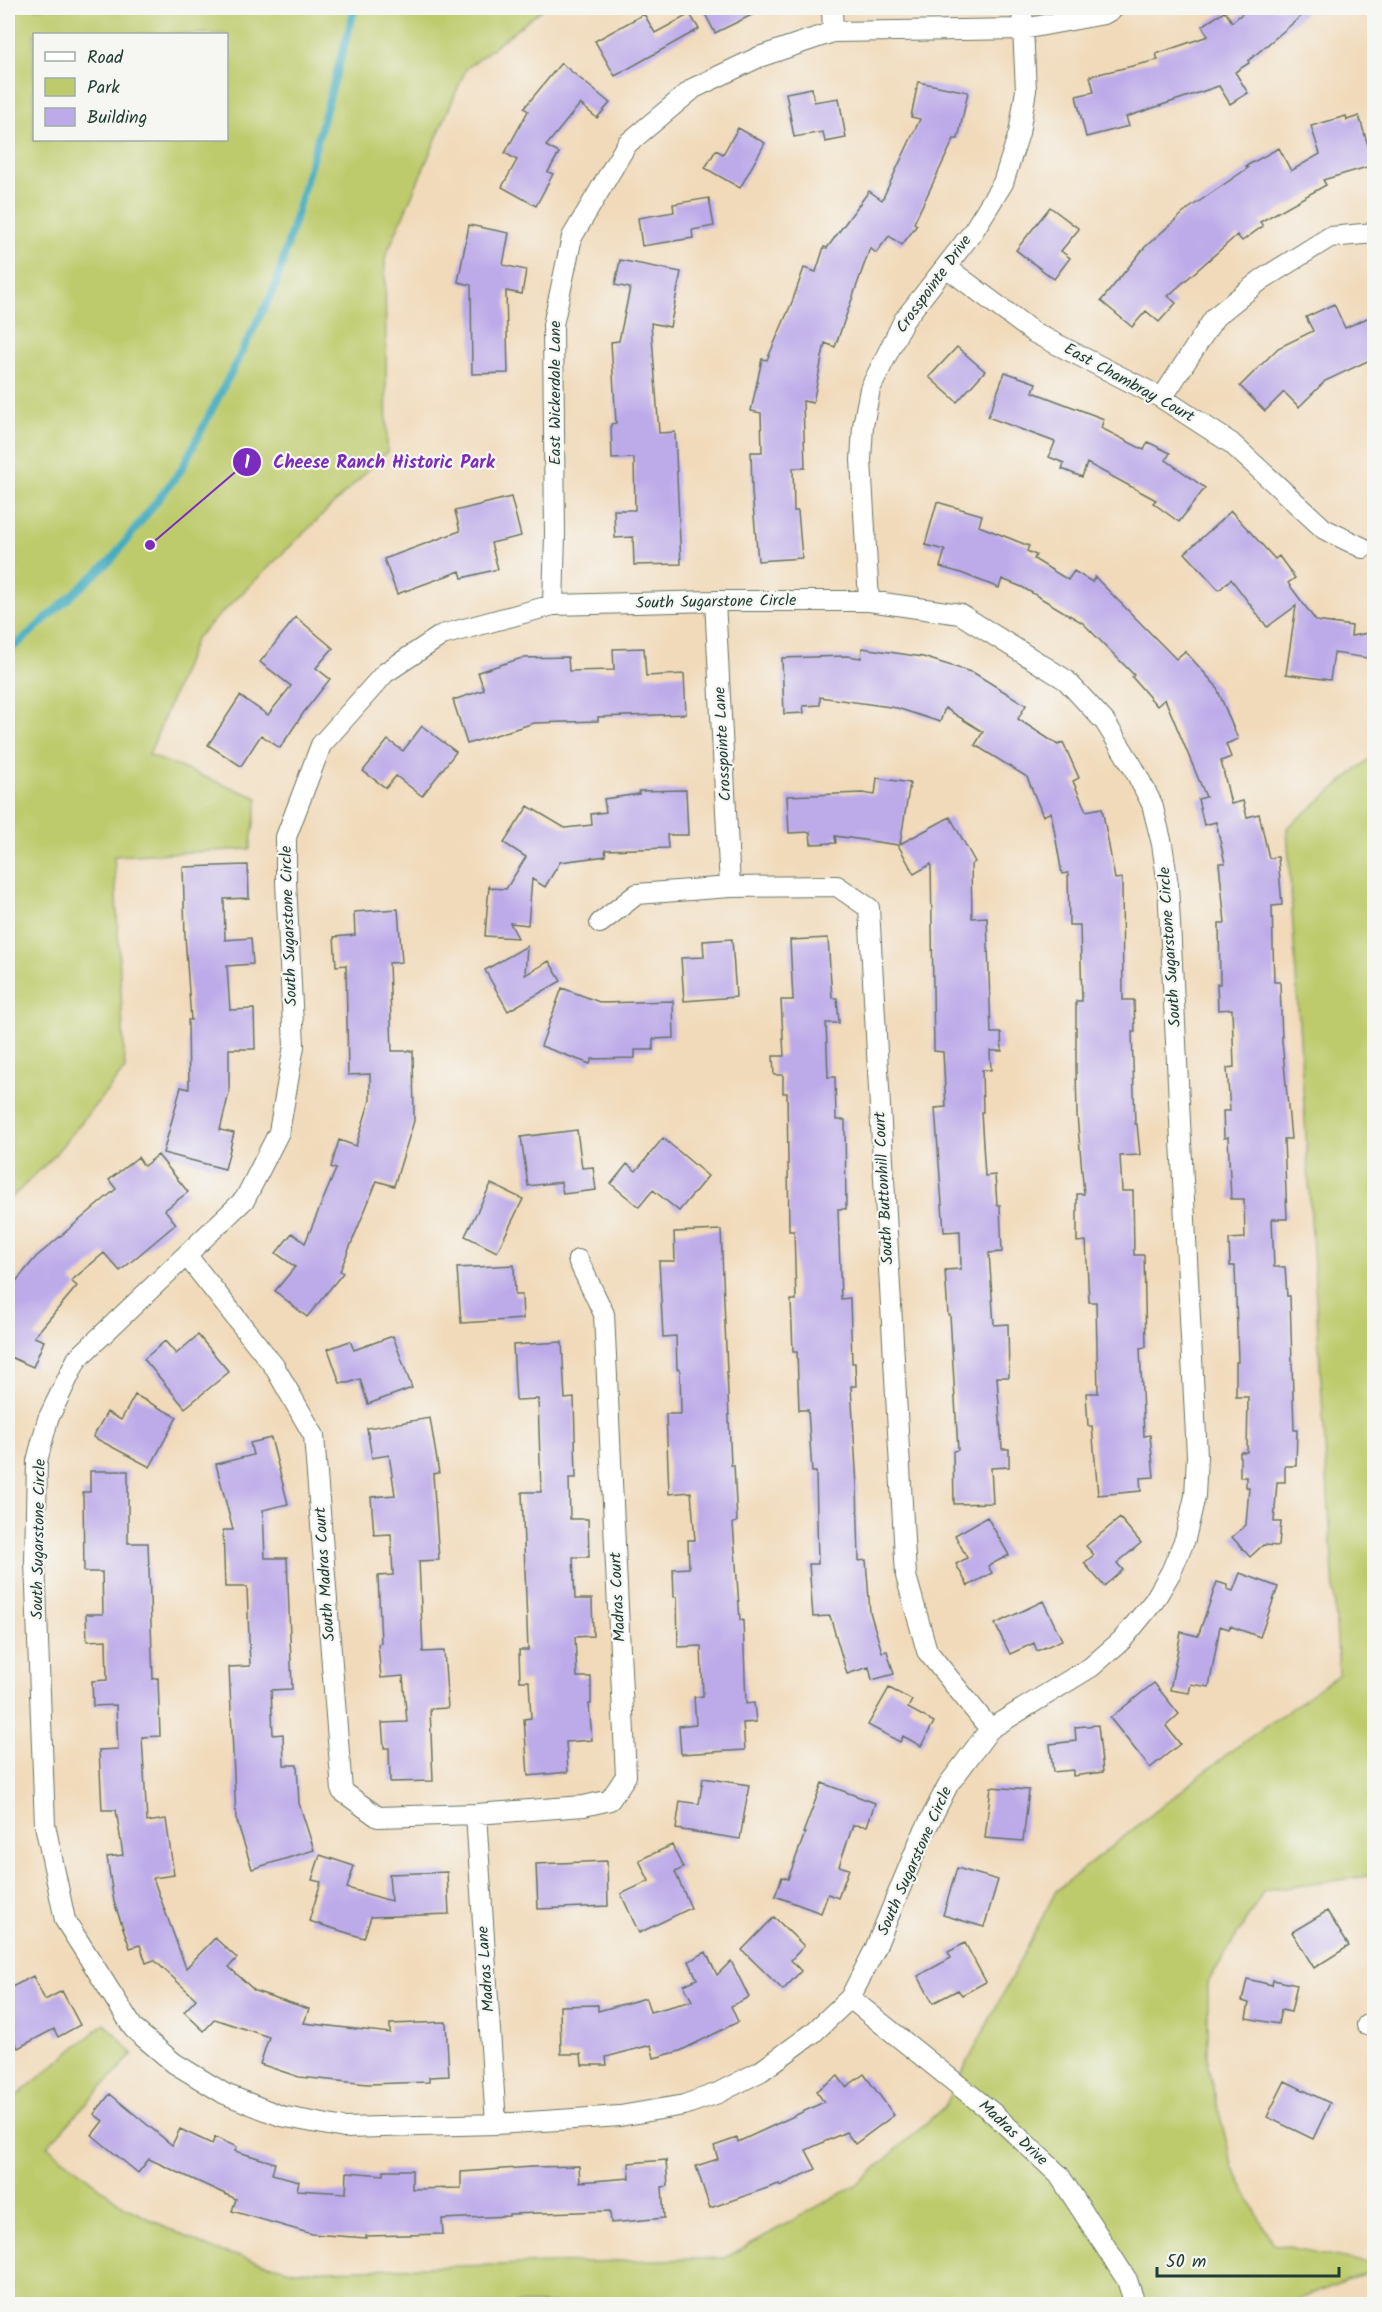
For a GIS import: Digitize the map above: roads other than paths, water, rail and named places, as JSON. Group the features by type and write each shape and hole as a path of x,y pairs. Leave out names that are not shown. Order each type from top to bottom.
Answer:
{"street":[{"path":"832,8 833,32"},
{"name":"Crosspointe Drive","path":"869,602 861,460 863,426 870,389 904,320 972,233 1003,183 1019,133 1026,90 1022,8"},
{"name":"East Wickerdale Lane","path":"553,605 555,535 553,325 572,237 627,144 694,88 759,57 833,32 1023,29 1104,14 1114,8"},
{"path":"1162,398 1215,317 1261,280 1330,237 1374,233"},
{"name":"East Chambray Court","path":"946,267 1033,332 1162,398 1231,443 1324,529 1363,548"},
{"name":"South Sugarstone Circle","path":"715,601 869,602 960,614 1066,680 1105,722 1133,767 1152,804 1162,844 1168,885 1197,1456 1195,1496 1185,1539 1171,1572 1154,1601 1122,1640 1091,1667 990,1729 948,1785 920,1840 875,1949 850,1998 813,2033 761,2071 718,2093 684,2105 620,2116 496,2124 344,2128 281,2116 225,2094 174,2063 134,2029 65,1920 45,1826 35,1561 37,1461 48,1419 77,1359 245,1199 279,1132 294,1046 286,837 321,746 385,673 442,635 553,605 715,601"},
{"name":"Crosspointe Lane","path":"715,601 730,887"},
{"name":"South Buttonhill Court","path":"600,923 637,894 730,887 837,886 869,908 906,1576 927,1651 990,1729"},
{"name":"South Madras Court","path":"187,1256 273,1366 314,1436 342,1791 378,1817 476,1814"},
{"name":"Madras Court","path":"476,1814 584,1806 610,1800 626,1776 604,1314 578,1260"},
{"name":"Madras Lane","path":"476,1814 496,2124"},
{"name":"Madras Drive","path":"850,1998 993,2113 1059,2175 1126,2280 1134,2304"}],"waterway":[{"path":"8,651 111,560 181,470 276,285 355,8"}],"place":[{"name":"Cheese Ranch Historic Park","path":"150,545"}]}
